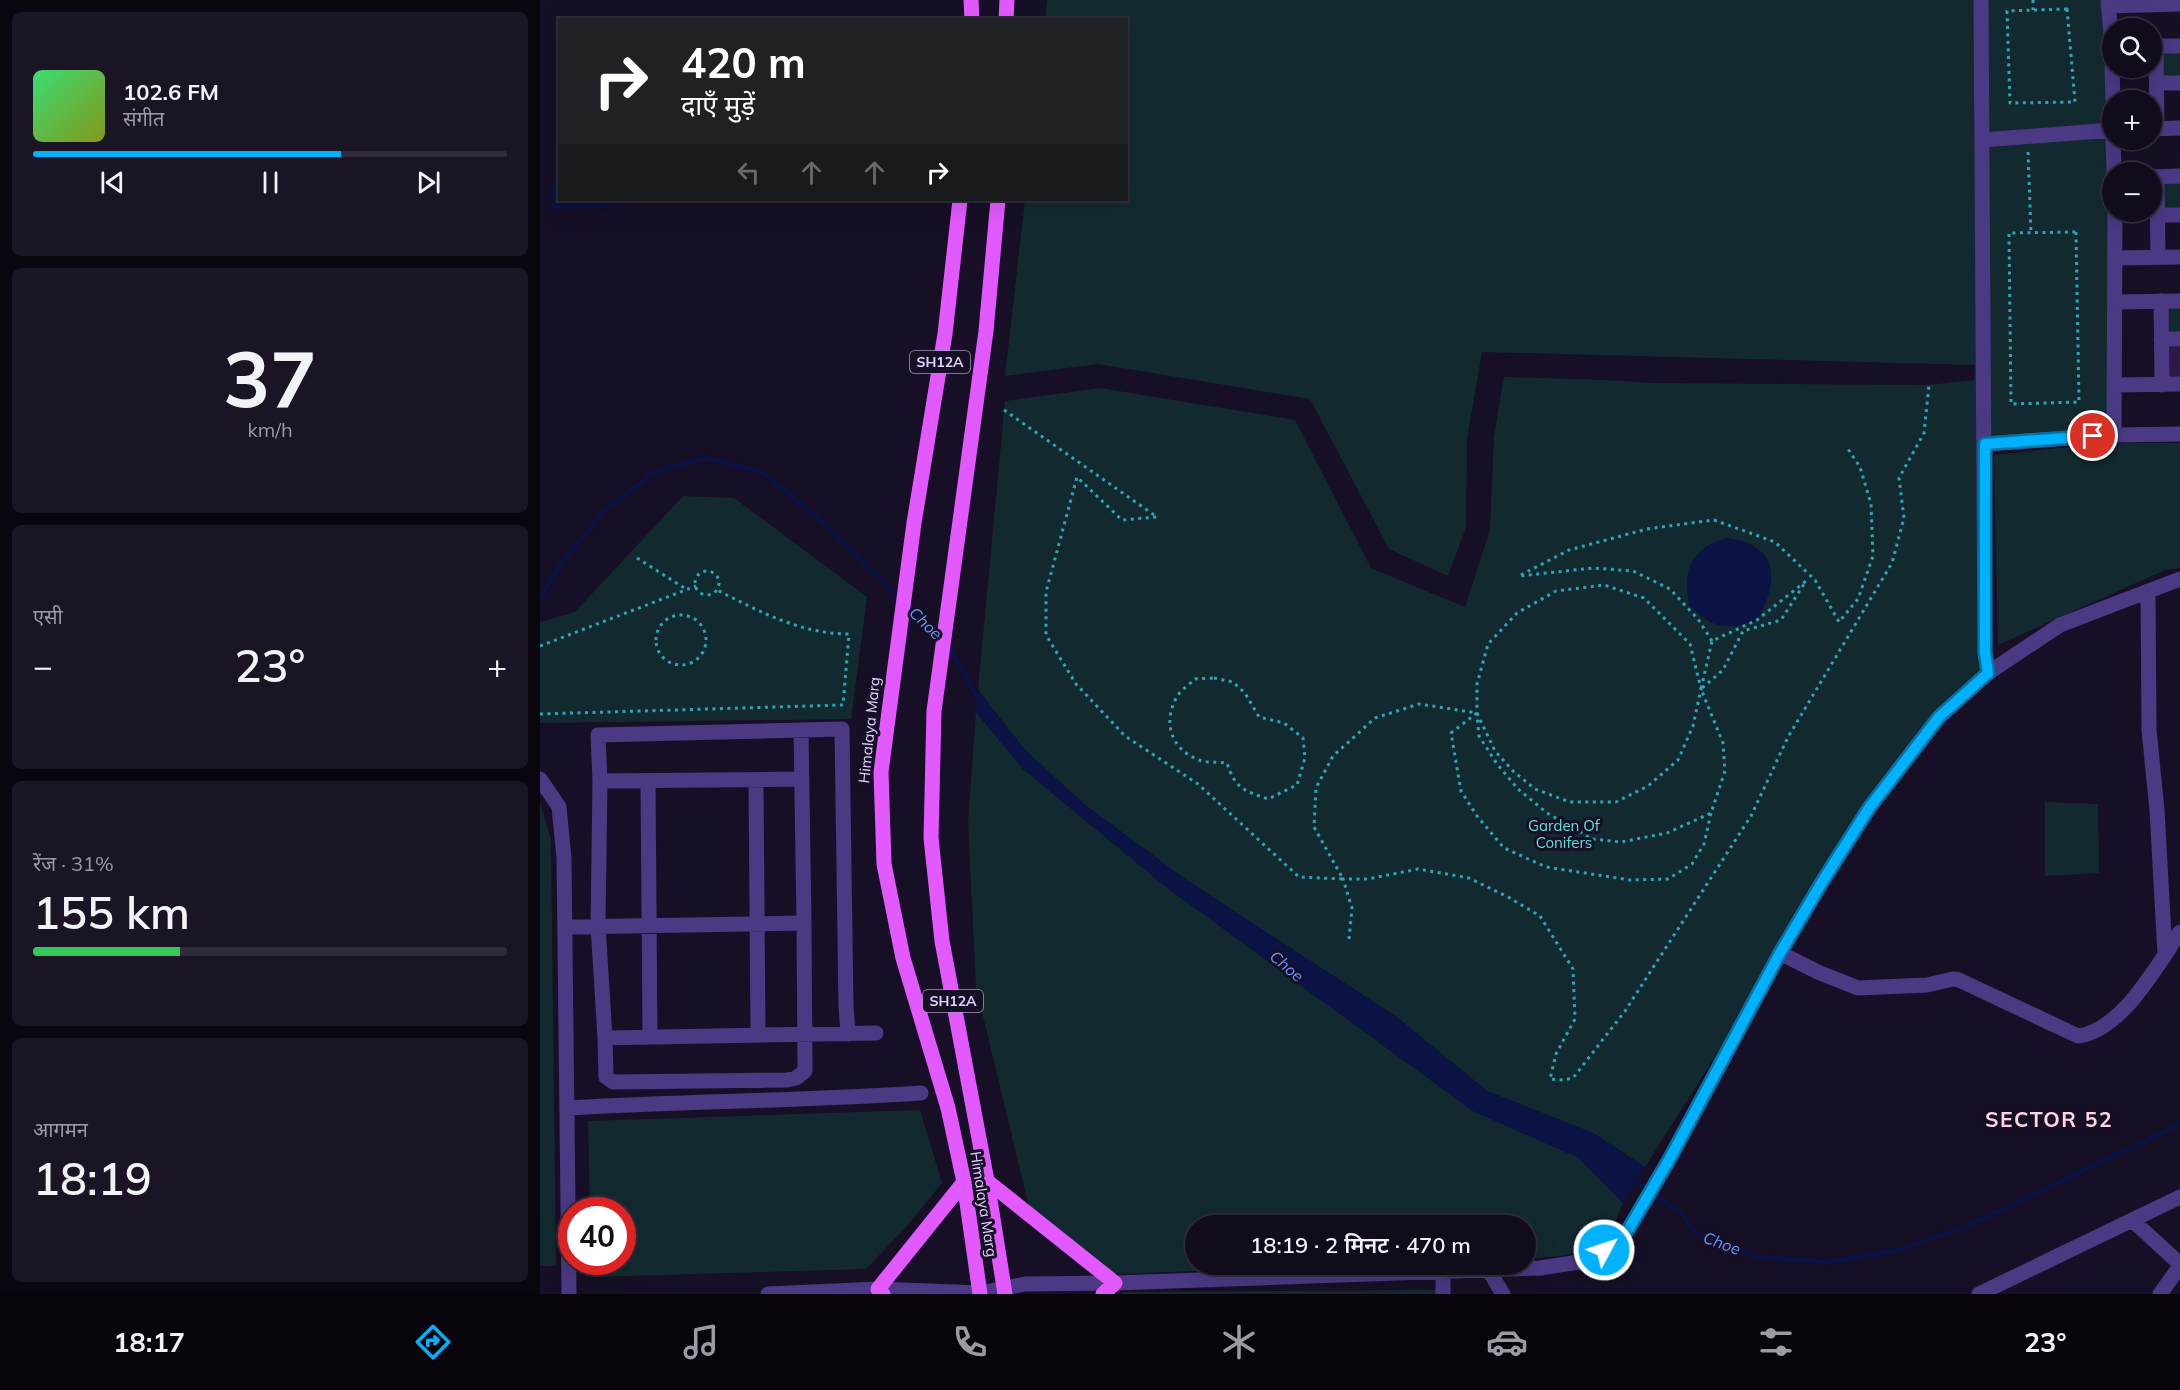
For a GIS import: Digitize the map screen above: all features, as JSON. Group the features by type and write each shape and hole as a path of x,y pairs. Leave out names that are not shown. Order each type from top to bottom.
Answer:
{"main road":[{"path":"971,0 972,18"},
{"path":"1006,18 1007,0"},
{"name":"Himalaya Marg","path":"960,201 945,334 914,523 881,772 884,864 903,958 948,1108 964,1182 980,1294"},
{"name":"Himalaya Marg","path":"998,201 986,331 934,711 931,838 942,941 1005,1290"},
{"path":"987,1181 1115,1283 1103,1294"},
{"path":"880,1292 964,1182"}],"street":[{"path":"1981,0 1985,653 1988,673"},
{"path":"2109,18 2108,3 2180,3"},
{"path":"2162,46 2180,46"},
{"path":"2157,78 2157,90"},
{"path":"2157,84 2180,83"},
{"path":"2162,129 2180,128"},
{"path":"1982,140 2102,131"},
{"path":"2162,177 2180,176"},
{"path":"2162,215 2180,215"},
{"path":"2114,435 2115,222"},
{"path":"2158,222 2158,257"},
{"path":"2116,258 2180,257"},
{"path":"2115,302 2180,301"},
{"path":"2161,302 2162,385"},
{"path":"2161,339 2180,339"},
{"path":"2115,385 2180,384"},
{"path":"1985,444 2114,435 2180,434"},
{"path":"1536,1268 1579,1262 1604,1250 1628,1230 1670,1158 1780,953 1822,882 1869,808 1939,717 1988,673 2060,624 2180,579"},
{"path":"2148,591 2149,730 2157,810 2165,954"},
{"path":"801,730 805,1071 796,1078 618,1083 606,1077 598,925 600,781 598,735 801,730 842,729 846,1006 849,1034"},
{"path":"540,779 559,807 564,858 569,1294"},
{"path":"600,781 802,779"},
{"path":"756,780 758,1035"},
{"path":"648,781 650,1037"},
{"path":"566,927 804,923"},
{"path":"1780,953 1820,973 1858,988 1927,985 1953,979 1959,980 2078,1036 2095,1032 2126,1006 2180,932"},
{"path":"605,1038 876,1033"},
{"path":"568,1108 921,1094"},
{"path":"1979,1294 2180,1197"},
{"path":"2132,1220 2180,1265 2160,1294"},
{"path":"768,1294 880,1292 980,1294 1025,1284 1317,1275"},
{"path":"1443,1275 1443,1294"},
{"path":"1492,1275 1503,1294"}],"path":[{"path":"2033,0 2033,10"},
{"path":"2067,9 2075,102 2010,103 2007,12 2033,10 2067,9"},
{"path":"2028,152 2031,233"},
{"path":"2076,232 2079,402 2012,404 2009,233 2031,233 2076,232"},
{"path":"1004,410 1157,517 1122,520 1077,477 1046,592 1046,635 1076,684 1125,736 1198,784 1299,877 1368,879 1418,869 1469,878 1540,916 1573,969 1575,1019 1556,1054 1550,1079 1563,1080 1573,1078 1625,1011 1752,816 1788,737 1892,563 1904,518 1899,478 1924,433 1929,385"},
{"path":"1477,713 1495,751 1513,771 1535,789 1570,802 1616,802 1648,786 1678,760 1694,726 1712,641 1698,620 1670,589 1633,572 1593,568 1519,576 1569,550 1647,529 1714,520 1775,542 1815,580 1839,622 1858,599 1873,556 1871,504 1860,467 1848,449"},
{"path":"637,558 687,590"},
{"path":"696,586 699,575 709,572 718,579 717,590"},
{"path":"1701,689 1723,670 1743,631 1780,620 1806,581 1757,620 1712,641"},
{"path":"1477,713 1451,733 1461,791 1477,816 1504,848 1546,867 1630,880 1668,879 1692,864 1704,843 1725,771 1723,743 1701,689 1690,644 1644,598 1604,585 1556,591 1517,612 1488,644 1477,684 1479,736 1497,764 1518,789 1547,813 1592,839 1621,842 1667,833 1711,813"},
{"path":"540,646 696,586"},
{"path":"696,586 704,594 711,594 717,590"},
{"path":"540,714 843,705 849,634 832,634 789,624 717,590"},
{"path":"676,615 691,617 703,627 704,650 694,662 685,665 669,662 657,650 657,632 668,619 676,615"},
{"path":"1214,678 1233,682 1245,693 1259,717 1284,723 1303,738 1305,758 1297,785 1268,799 1243,791 1232,777 1227,763 1200,761 1180,749 1169,731 1170,711 1179,693 1195,679 1214,678"},
{"path":"1348,939 1352,908 1343,879 1314,827 1316,788 1333,756 1375,718 1419,704 1477,713"}],"green space":[{"name":"Garden Of Conifers","path":"1047,0 2105,0 2105,18 2102,18 2102,78 2106,78 2106,90 2102,90 2102,150 2107,150 2107,162 2102,162 2102,222 2108,222 2111,436 1976,439 1980,676 1916,736 1645,1167 1593,1133 1487,1091 1398,1018 1185,879 1084,804 1025,750 978,690 1005,401 1100,388 1295,420 1371,568 1465,607 1490,530 1494,437 1504,377 1651,383 1929,385 1974,380 1975,365 1482,352 1467,439 1466,527 1448,576 1389,549 1310,399 1098,364 1005,376 1025,201 1128,201 1128,18 1045,18"},
{"path":"2162,50 2180,50 2180,79 2161,79"},
{"path":"2163,181 2180,181 2180,210 2163,210"},
{"path":"2166,306 2180,306 2180,335 2167,335"},
{"path":"2106,443 2180,443 2180,568 2165,570 1998,645 1994,455"},
{"path":"683,496 734,498 867,597 851,719 540,723 540,622 575,612"},
{"path":"976,712 1023,769 1166,887 1473,1111 1579,1158 1623,1203 1612,1229 1596,1245 1585,1250 1561,1256 1536,1258 1536,1215 1185,1215 1185,1271 1114,1274 1032,1219 976,987 968,822"},
{"path":"2045,802 2098,804 2099,873 2045,876"},
{"path":"540,803 551,840 556,1266 540,1266"},
{"path":"920,1110 942,1183 906,1227 866,1269 592,1277 592,1275 636,1275 636,1197 590,1197 588,1121"},
{"path":"1436,1290 1436,1294 1120,1294 1122,1292"}],"water":[{"path":"558,185 558,201 610,201 610,208 552,209 552,186"},
{"path":"1727,538 1757,548 1770,567 1769,592 1757,620 1737,626 1720,626 1705,619 1689,605 1687,592 1689,571 1697,554 1714,542"},
{"path":"978,690 1025,750 1084,804 1185,879 1398,1018 1487,1091 1593,1133 1645,1167 1623,1203 1579,1158 1473,1111 1166,887 1023,769 976,712"}],"building":[{"path":"2166,347 2180,347 2180,378 2166,378"}],"waterway":[{"name":"Choe","path":"540,600 558,567 605,510 652,474 704,458 762,472 817,517 901,599"},
{"name":"Choe","path":"907,604 941,638"},
{"name":"Choe","path":"947,644 980,702"},
{"name":"Choe","path":"1631,1178 1681,1213 1695,1233 1758,1257 1830,1262 1898,1250 1972,1224 2180,1124"}],"district":[{"name":"SECTOR 52","path":"2049,1119"}],"route":[{"path":"1604,1250 1628,1230 1670,1158 1780,953 1869,808 1939,717 1988,673 1985,653 1985,444 2093,436"}]}
